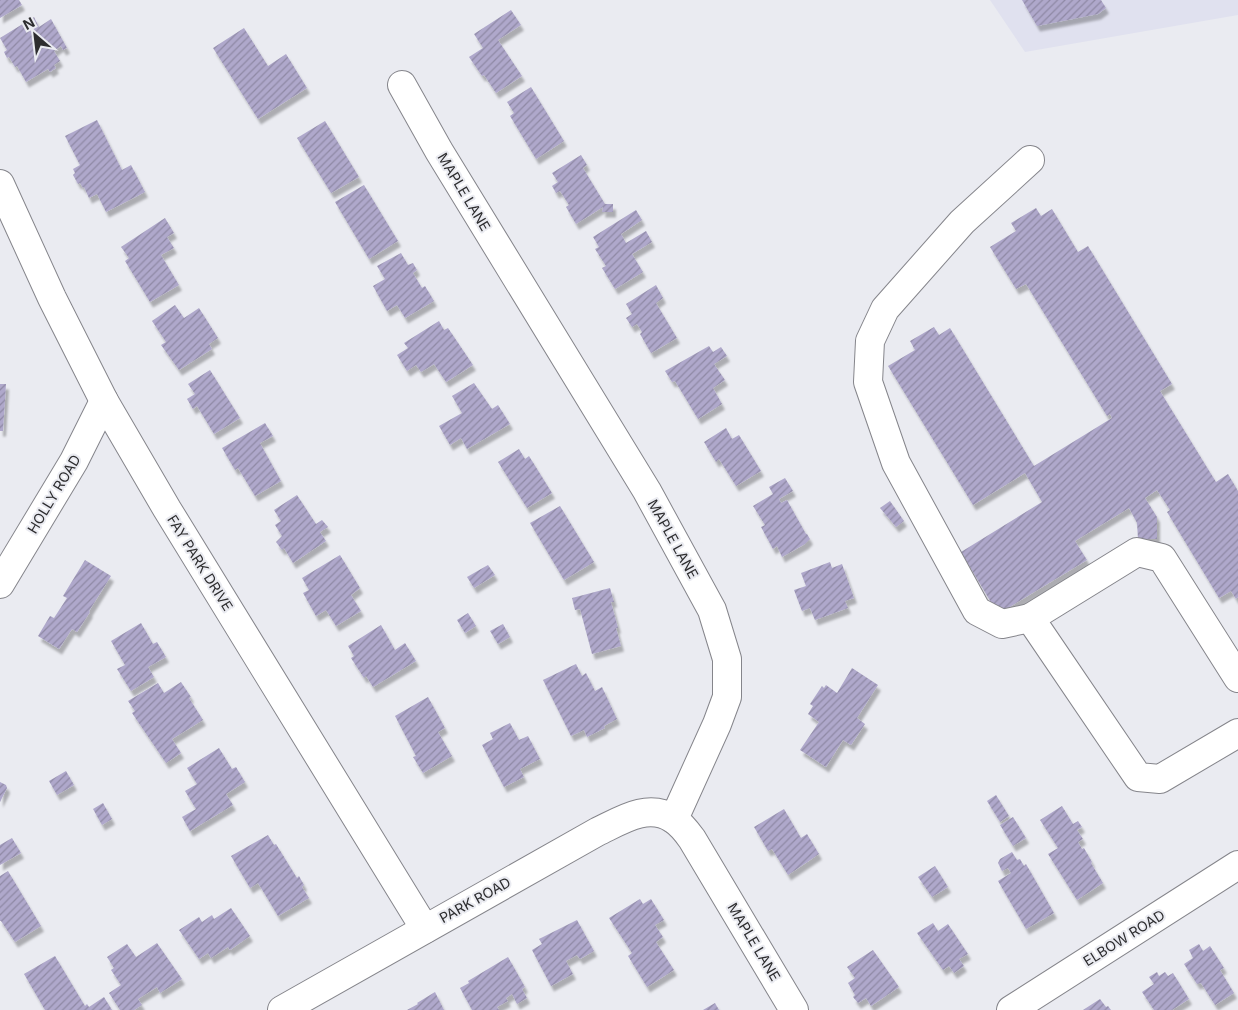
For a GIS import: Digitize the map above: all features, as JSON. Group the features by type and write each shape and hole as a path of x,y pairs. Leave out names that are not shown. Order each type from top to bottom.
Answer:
{"street":[{"name":"MAPLE LANE","path":"402,85 439,151 647,491 712,610 727,659 726,697 717,724 674,819 692,839 794,1010"},
{"path":"1030,160 962,222 885,309 870,341 868,382 896,463 977,611 1002,624 1030,618 1137,552 1162,558 1238,678"},
{"name":"FAY PARK DRIVE","path":"0,184 52,298 104,401 167,509 425,929"},
{"name":"HOLLY ROAD","path":"0,584 74,461 104,401"},
{"path":"1030,618 1138,777 1160,779 1238,733"},
{"name":"PARK ROAD","path":"282,1010 597,832 640,813 658,812 674,819"},
{"name":"ELBOW ROAD","path":"1011,1010 1238,865"}],"shaded area":[{"path":"990,0 1238,0 1238,15 1025,52"}],"building":[{"path":"0,0 19,0 22,5 0,18"},
{"path":"1022,0 1101,0 1106,8 1098,14 1037,26"},
{"path":"511,10 521,25 498,40 522,76 496,93 469,57 483,48 474,34"},
{"path":"34,17 39,27 51,19 67,48 63,50 61,46 54,51 60,61 54,65 56,68 50,72 48,69 26,82 17,66 15,67 9,57 7,58 4,52 7,50 0,38"},
{"path":"244,28 268,66 286,54 307,88 258,119 213,48"},
{"path":"531,87 564,141 536,159 510,116 514,113 507,102"},
{"path":"97,120 122,170 131,165 145,192 106,212 97,194 89,198 84,187 80,183 78,184 73,175 75,173 73,169 80,165 65,136"},
{"path":"325,121 359,177 331,193 297,138"},
{"path":"581,155 587,165 583,168 605,204 613,204 613,212 602,212 603,207 576,224 566,207 569,205 560,191 556,193 552,186 558,182 552,173"},
{"path":"364,185 398,241 369,259 335,202"},
{"path":"1036,208 1041,216 1052,209 1078,252 1088,246 1172,384 1160,391 1216,482 1228,474 1238,491 1238,597 1236,599 1231,591 1219,598 1167,512 1170,510 1157,490 1145,498 1157,517 1157,539 1138,539 1137,523 1129,508 1075,541 1087,560 998,614 961,552 1042,502 1025,473 973,505 888,366 915,350 910,341 934,327 939,335 950,328 1034,466 1112,418 1110,414 1107,416 1026,284 1016,289 990,247 1016,231 1011,223"},
{"path":"636,210 642,220 621,234 626,243 646,231 652,242 632,254 643,272 615,289 602,268 606,266 595,249 599,247 593,237"},
{"path":"165,218 174,233 167,237 174,248 161,255 179,285 150,302 125,261 129,258 121,247"},
{"path":"401,253 408,265 413,263 417,270 413,273 422,288 425,286 434,301 405,318 397,305 387,311 373,286 385,279 377,266"},
{"path":"656,285 663,298 656,303 677,338 651,353 640,334 642,332 637,324 632,327 626,318 632,314 626,304"},
{"path":"175,305 184,318 199,308 218,338 209,344 212,349 179,370 161,345 166,342 152,321"},
{"path":"439,321 444,330 448,328 473,365 446,382 434,364 421,372 416,365 407,371 397,355 408,348 404,343"},
{"path":"709,346 713,352 721,347 727,356 714,364 725,380 713,388 722,404 698,419 675,381 672,382 665,371"},
{"path":"210,370 240,418 214,434 197,406 193,409 187,399 195,394 188,384"},
{"path":"474,383 492,409 498,405 510,424 467,449 461,438 450,445 439,426 462,413 452,396"},
{"path":"0,384 6,384 3,431 0,431"},
{"path":"265,423 273,436 260,443 281,481 255,496 238,468 235,470 222,448"},
{"path":"726,428 732,439 739,435 761,471 736,486 719,459 716,462 704,442"},
{"path":"519,449 525,459 529,456 552,493 527,508 498,462"},
{"path":"785,478 793,491 779,499 781,503 787,500 810,539 805,544 782,557 777,546 773,549 761,527 765,525 753,506 773,494 769,487"},
{"path":"297,495 316,524 322,520 328,527 320,532 326,541 293,563 284,548 282,550 276,542 282,536 275,525 281,521 274,510"},
{"path":"890,501 904,521 896,527 880,508"},
{"path":"560,506 594,562 564,580 530,523"},
{"path":"340,555 360,588 351,595 361,611 336,626 326,610 316,616 303,593 309,590 302,578"},
{"path":"85,560 111,576 77,632 72,629 59,649 38,636 50,616 54,618 67,598 63,596"},
{"path":"830,562 832,568 842,564 854,598 845,601 848,608 815,620 810,608 802,611 794,590 806,586 801,573"},
{"path":"488,565 495,575 474,588 467,577"},
{"path":"610,588 614,602 611,602 621,646 592,654 580,609 575,610 572,598"},
{"path":"468,613 476,626 465,633 457,620"},
{"path":"141,623 153,644 157,642 166,657 148,667 154,677 131,691 117,669 125,665 111,641"},
{"path":"503,624 510,637 498,644 490,631"},
{"path":"381,625 395,650 405,643 416,661 373,687 366,676 364,678 351,658 354,656 348,646"},
{"path":"576,664 582,676 586,673 595,691 602,687 617,719 604,726 605,728 587,737 584,730 571,736 543,680"},
{"path":"852,668 878,685 857,718 865,724 851,745 843,740 826,767 800,750 819,722 808,714 813,706 810,704 822,686 824,688 826,685 837,693"},
{"path":"181,682 203,720 172,739 181,753 166,763 132,713 135,711 128,701 158,683 164,693"},
{"path":"428,697 445,728 438,732 452,756 423,773 413,757 416,756 395,716"},
{"path":"510,723 519,740 528,736 540,759 520,769 524,777 504,787 482,745 493,739 490,733"},
{"path":"219,748 232,769 236,767 245,782 226,794 233,805 190,831 182,817 196,809 185,791 197,784 187,768"},
{"path":"66,771 74,785 57,795 49,781"},
{"path":"0,782 6,785 7,788 0,802"},
{"path":"996,795 1009,816 1000,822 987,801"},
{"path":"103,803 112,819 102,825 93,809"},
{"path":"1062,806 1073,824 1078,821 1082,827 1077,830 1083,839 1078,842 1082,849 1084,848 1103,883 1077,900 1048,854 1058,848 1040,820"},
{"path":"784,809 801,838 807,834 819,854 788,875 772,849 768,851 754,827"},
{"path":"1013,817 1026,838 1013,846 1000,825"},
{"path":"268,835 274,845 276,844 297,878 299,876 304,885 302,887 309,898 278,916 258,883 250,888 231,856"},
{"path":"12,838 21,853 0,865 0,845"},
{"path":"1012,852 1017,860 1020,859 1024,866 1026,864 1054,913 1026,929 998,881 1011,873 1008,868 1002,871 998,863 1000,859"},
{"path":"935,866 948,887 932,897 918,877"},
{"path":"8,871 41,926 15,942 0,921 0,876"},
{"path":"640,899 643,904 651,899 664,920 655,925 663,937 656,942 674,970 647,987 628,956 632,953 609,918"},
{"path":"231,908 250,936 230,950 228,947 211,958 208,953 199,959 179,930 199,917 202,922 212,915 214,919"},
{"path":"577,920 594,951 580,959 577,955 566,961 573,974 551,986 532,950 542,944 539,939"},
{"path":"933,923 938,931 948,924 968,954 959,959 964,966 954,973 949,966 943,970 917,933"},
{"path":"157,943 182,979 160,993 157,987 138,999 142,1005 134,1010 120,1010 109,993 121,985 111,970 114,968 107,957 127,944 136,957"},
{"path":"1199,944 1203,951 1210,946 1224,968 1220,970 1234,993 1215,1005 1201,983 1197,984 1184,964 1193,958 1189,950"},
{"path":"873,950 899,987 871,1006 866,998 858,1003 853,997 855,995 848,983 855,978 847,967"},
{"path":"55,956 85,1006 87,1004 89,1007 104,997 112,1010 45,1010 24,974"},
{"path":"508,957 525,987 522,989 527,998 517,1004 512,994 506,998 508,1001 497,1007 499,1010 472,1010 460,988 469,983 468,981"},
{"path":"1157,972 1159,976 1165,972 1168,976 1173,973 1189,999 1172,1010 1154,1010 1142,992 1154,984 1149,977"},
{"path":"435,992 444,1010 407,1010 418,1004"},
{"path":"1100,999 1111,1010 1083,1010"},
{"path":"715,1003 719,1010 703,1010"}]}
